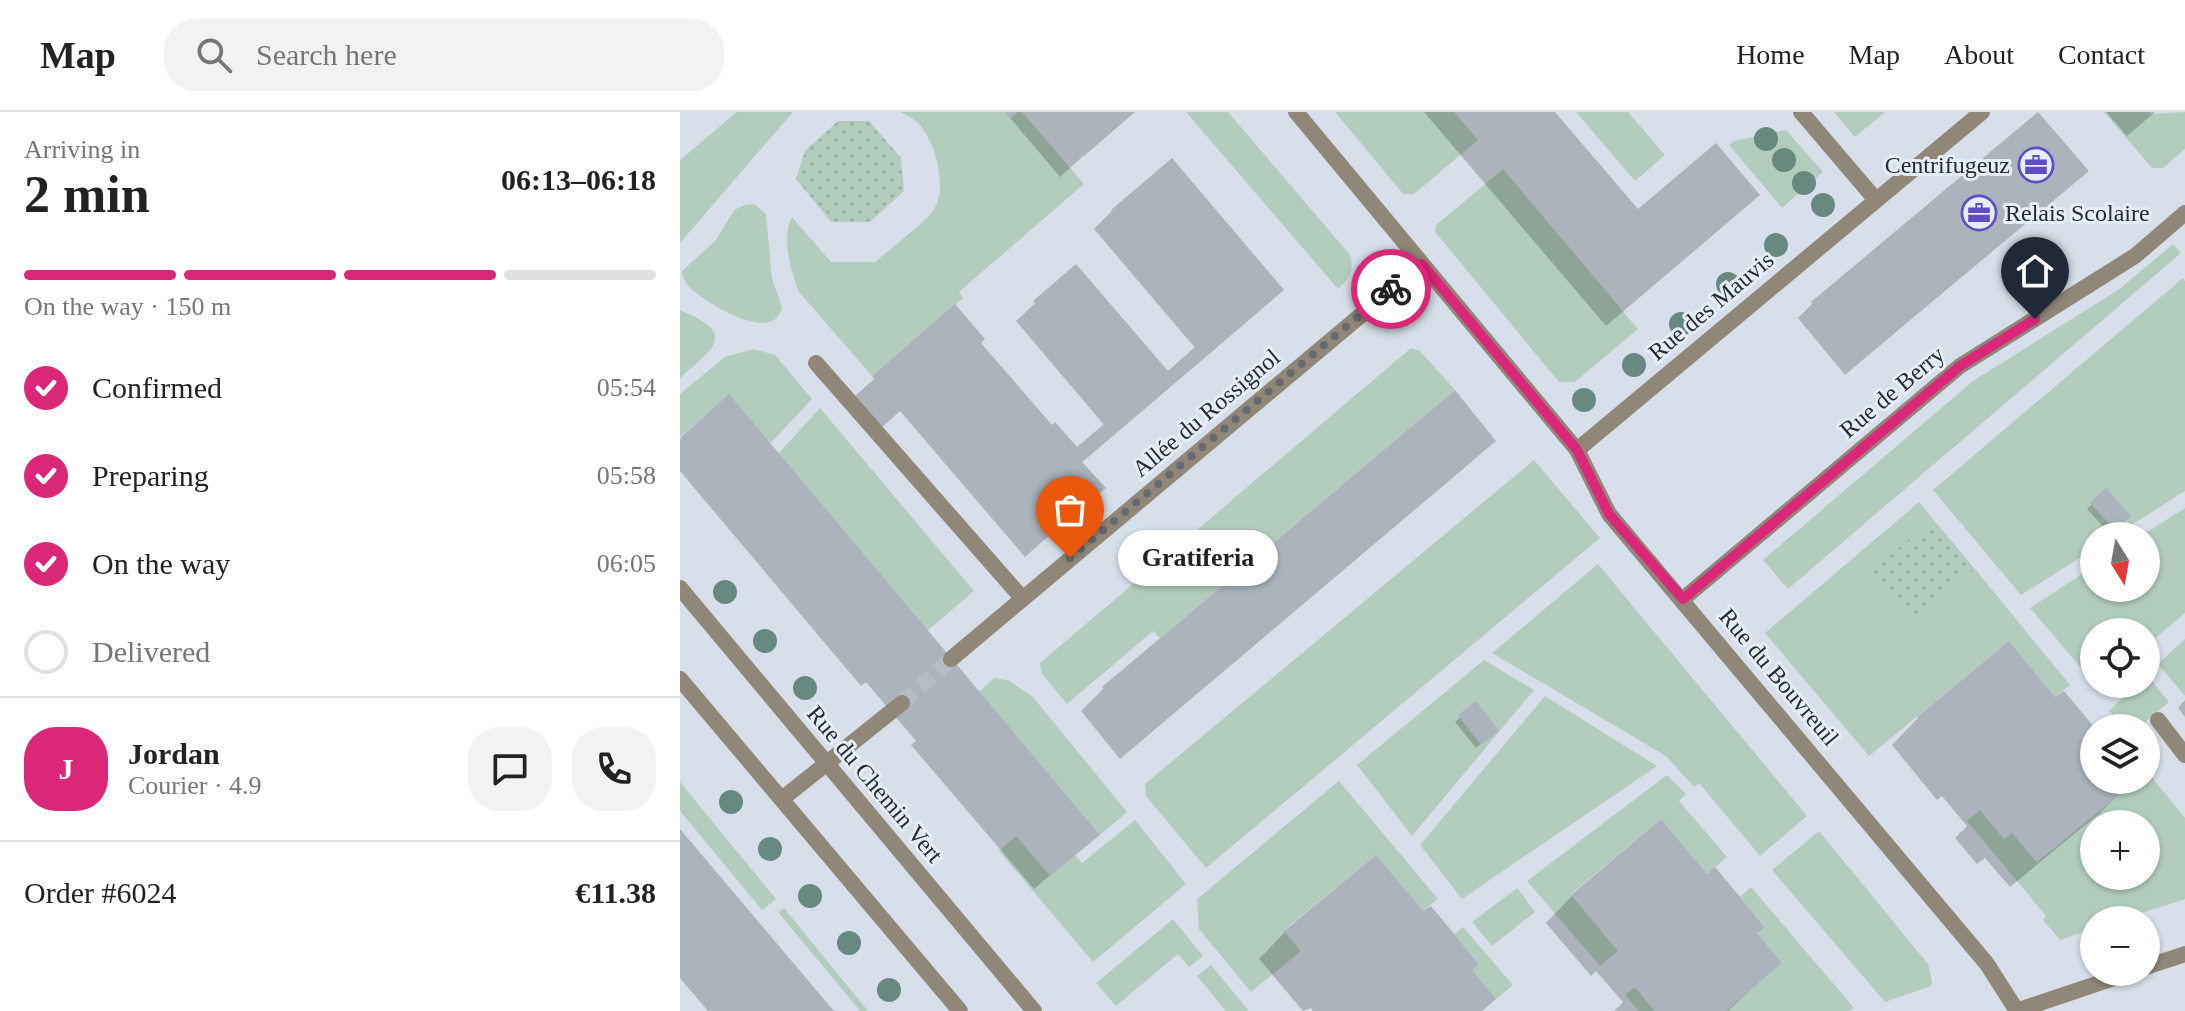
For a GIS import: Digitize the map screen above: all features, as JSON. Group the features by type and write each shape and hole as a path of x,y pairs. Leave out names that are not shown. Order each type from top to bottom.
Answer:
{"street":[{"name":"Rue du Bouvreuil","path":"1296,112 1577,450 1609,514 1987,964 2016,1011"},
{"path":"1801,112 1876,200"},
{"name":"Rue des Mauvis","path":"1577,450 1982,112"},
{"name":"Rue de Berry","path":"1683,599 1960,366 2135,256 2185,213"},
{"name":"Allée du Rossignol","path":"951,659 1422,264"},
{"path":"816,363 1022,598"},
{"name":"Rue du Chemin Vert","path":"680,588 1034,1011"},
{"path":"680,679 960,1011"},
{"path":"782,799 902,703"},
{"path":"2160,723 2185,755"},
{"path":"2160,962 2185,954"},
{"path":"2016,1011 2090,986"}],"green space":[{"path":"737,112 793,112 680,243 680,160"},
{"path":"900,112 1005,112 1011,118 1022,112 1084,184 959,292 963,298 872,376 799,292 790,265 787,234 792,217 831,262 875,262 933,211 940,190 934,152 924,130"},
{"path":"1186,112 1228,112 1351,256 1350,275 1338,289"},
{"path":"1335,112 1454,112 1478,140 1414,194 1403,194"},
{"path":"1576,112 1628,112 1665,155 1635,181"},
{"path":"1834,112 1885,112 1855,137"},
{"path":"2104,112 2185,112 2185,149 2163,168 2152,168"},
{"path":"838,121 869,121 901,158 904,191 870,222 831,222 796,179 805,151"},
{"path":"1786,130 1823,172 1782,208 1729,145 1734,141"},
{"path":"1503,169 1638,329 1575,382 1559,382 1435,232 1436,225"},
{"path":"754,204 766,214 772,279 782,307 776,318 767,323 739,318 710,303 688,286 682,271 716,240 734,210"},
{"path":"2173,244 2181,253 1788,589 1763,560 1973,381 2118,290"},
{"path":"2183,278 2185,491 2136,522 2080,522 2080,558 2021,595 1933,490"},
{"path":"680,310 709,326 715,334 715,341 711,349 680,378"},
{"path":"1411,348 1420,351 1455,390 1160,638 1153,631 1067,704 1042,674 1040,663"},
{"path":"754,349 775,355 812,399 770,444 729,395 680,437 680,394 725,357"},
{"path":"820,408 974,591 927,631 778,454"},
{"path":"1534,460 1600,538 1206,868 1146,796 1145,784"},
{"path":"1919,502 1933,519 1872,572 1914,621 1975,569 2070,685 2055,697 2009,641 1869,756 1765,633"},
{"path":"2185,508 2185,613 2160,634 2160,618 2080,618 2080,667 2030,608 2080,575 2080,602 2160,602 2160,524"},
{"path":"1933,519 1975,569 1914,621 1871,572"},
{"path":"1598,564 1807,816 1760,856 1699,783 1694,787 1666,756 1492,653"},
{"path":"2185,639 2185,696 2160,666 2160,662"},
{"path":"1484,660 1534,690 1412,836 1357,765"},
{"path":"994,678 1008,680 1033,697 1127,812 1100,835 979,692"},
{"path":"2160,691 2169,702 2155,714 2112,714 2109,711 2122,698 2160,698"},
{"path":"1545,696 1657,766 1462,899 1420,845"},
{"path":"1667,775 1686,794 1679,801 1727,857 1707,874 1661,819 1571,894 1618,951 1600,966 1527,881"},
{"path":"1339,781 1438,899 1423,911 1375,856 1284,930 1301,951 1251,992 1199,929 1197,899"},
{"path":"680,782 776,899 762,910 680,811"},
{"path":"2160,787 2185,818 2185,899 2160,907 2080,906 2080,933 2060,940 2043,920 2046,916 1967,821 1980,810 2004,839 2012,833 2037,862 2080,826 2080,890 2160,890 2160,810 2100,810 2119,794 2160,794"},
{"path":"1135,820 1186,884 1093,962 999,851 1016,836 1050,875 1075,855 1082,863"},
{"path":"1819,831 1928,964 1931,986 1885,1002 1772,870"},
{"path":"1751,887 1854,1008 1850,1011 1726,1011 1782,963 1757,933 1765,926 1740,897"},
{"path":"1517,888 1535,912 1492,946 1472,922"},
{"path":"784,908 868,1011 860,1011 778,912"},
{"path":"1173,919 1203,956 1189,967 1178,954 1116,1006 1096,983"},
{"path":"1463,927 1513,985 1496,999 1472,970 1479,963 1454,934"},
{"path":"1211,965 1249,1011 1226,1011 1197,976"},
{"path":"1635,987 1655,1011 1639,1011 1625,995"}],"building":[{"path":"1047,112 1135,112 1084,156"},
{"path":"1466,112 1555,112 1638,209 1716,143 1760,195 1630,305"},
{"path":"2038,112 2089,171 1861,361 1811,302"},
{"path":"1172,158 1284,290 1082,462 1106,488 1044,540 919,394 901,411 872,376 955,304 985,339 981,343 1052,425 1055,422 1077,447 1123,408 1033,301 1076,264 1168,371 1214,330 1111,210"},
{"path":"1455,390 1496,441 1144,737 1102,687"},
{"path":"729,394 1100,835 1050,876 680,438"},
{"path":"2106,488 2131,516 2124,522 2108,522 2090,503"},
{"path":"2009,641 2055,697 2064,691 2083,714 2080,714 2080,794 2120,794 2101,810 2080,810 2080,827 2037,862 2012,833 2005,839 1980,810 1957,781 1964,775 1917,717"},
{"path":"1476,701 1499,731 1481,745 1458,715"},
{"path":"1661,819 1707,874 1715,867 1765,927 1757,933 1782,963 1726,1011 1655,1011 1610,958 1618,951 1571,895"},
{"path":"680,829 834,1011 750,1011 722,979 680,929"},
{"path":"1376,855 1423,911 1431,906 1479,964 1472,970 1496,999 1482,1011 1337,1011 1323,995 1332,988 1284,931"}],"tunnel":[{"path":"902,703 951,659"}],"way so far":[{"path":"1070,558 1391,289"}],"place":[{"name":"Centrifugeuz","path":"2036,165"},
{"name":"Relais Scolaire","path":"1979,213"},
{"name":"Gratiferia","path":"1070,558"}],"route":[{"path":"1391,289 1422,264 1577,450 1609,514 1683,599 1960,366 2035,319"}]}
